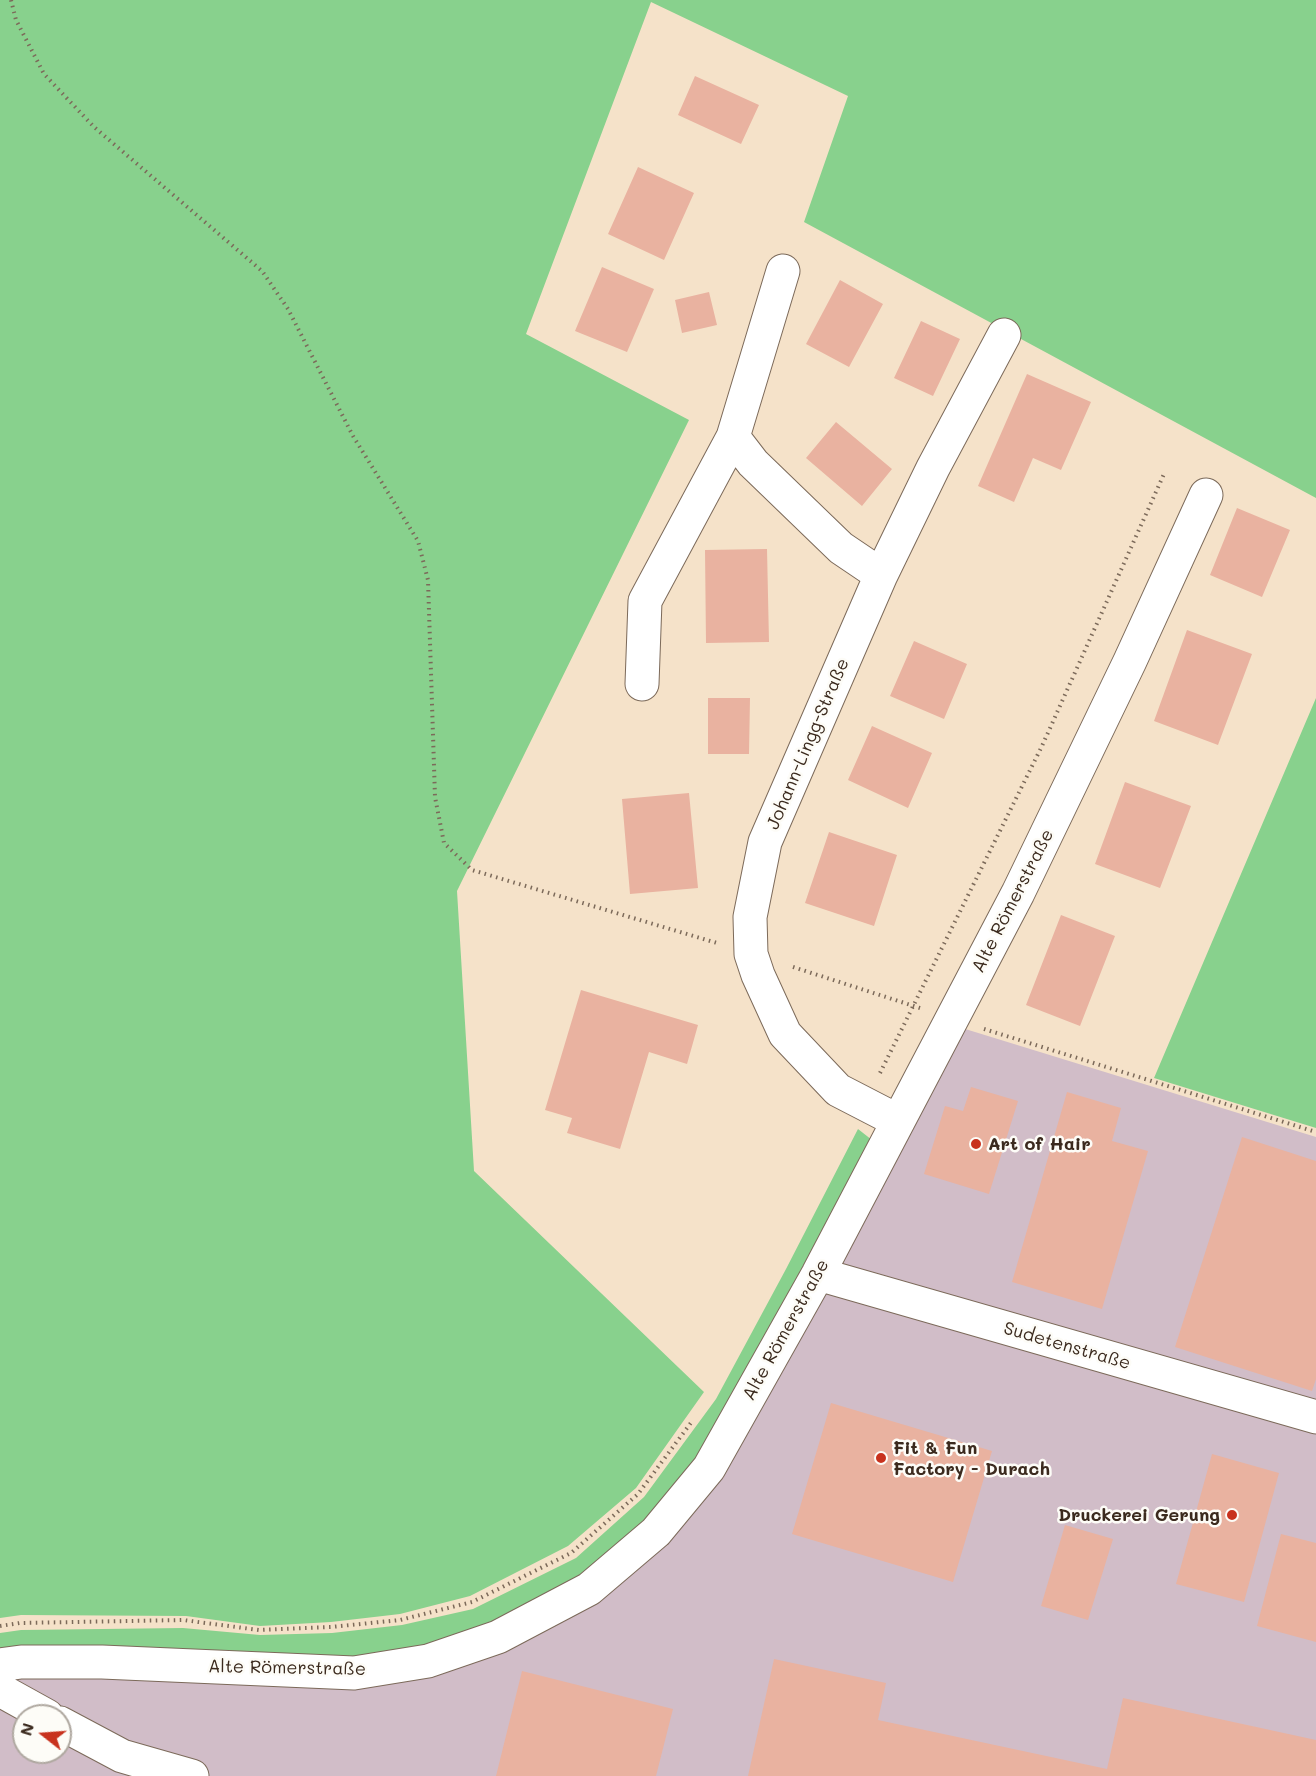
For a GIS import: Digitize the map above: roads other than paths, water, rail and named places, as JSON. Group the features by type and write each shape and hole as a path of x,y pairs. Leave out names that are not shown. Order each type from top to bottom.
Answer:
{"street":[{"path":"642,684 645,601 733,437 783,271"},
{"name":"Johann-Lingg-Straße","path":"898,1121 838,1090 785,1034 751,954 750,917 765,842 881,575 933,468 1004,335"},
{"path":"733,437 753,463 841,548 881,575"},
{"name":"Alte Römerstraße","path":"0,1665 21,1662 102,1662 354,1672 428,1661 498,1637 589,1589 656,1532 709,1468 818,1274 1029,872 1206,495"},
{"name":"Sudetenstraße","path":"818,1274 1316,1417"},
{"path":"0,1690 25,1704"},
{"path":"72,1729 122,1756 192,1776"}],"place":[{"name":"Art of Hair","path":"976,1144"},
{"name":"Fit & Fun Factory - Durach","path":"881,1458"},
{"name":"Druckerei Gerung","path":"1232,1515"}]}
